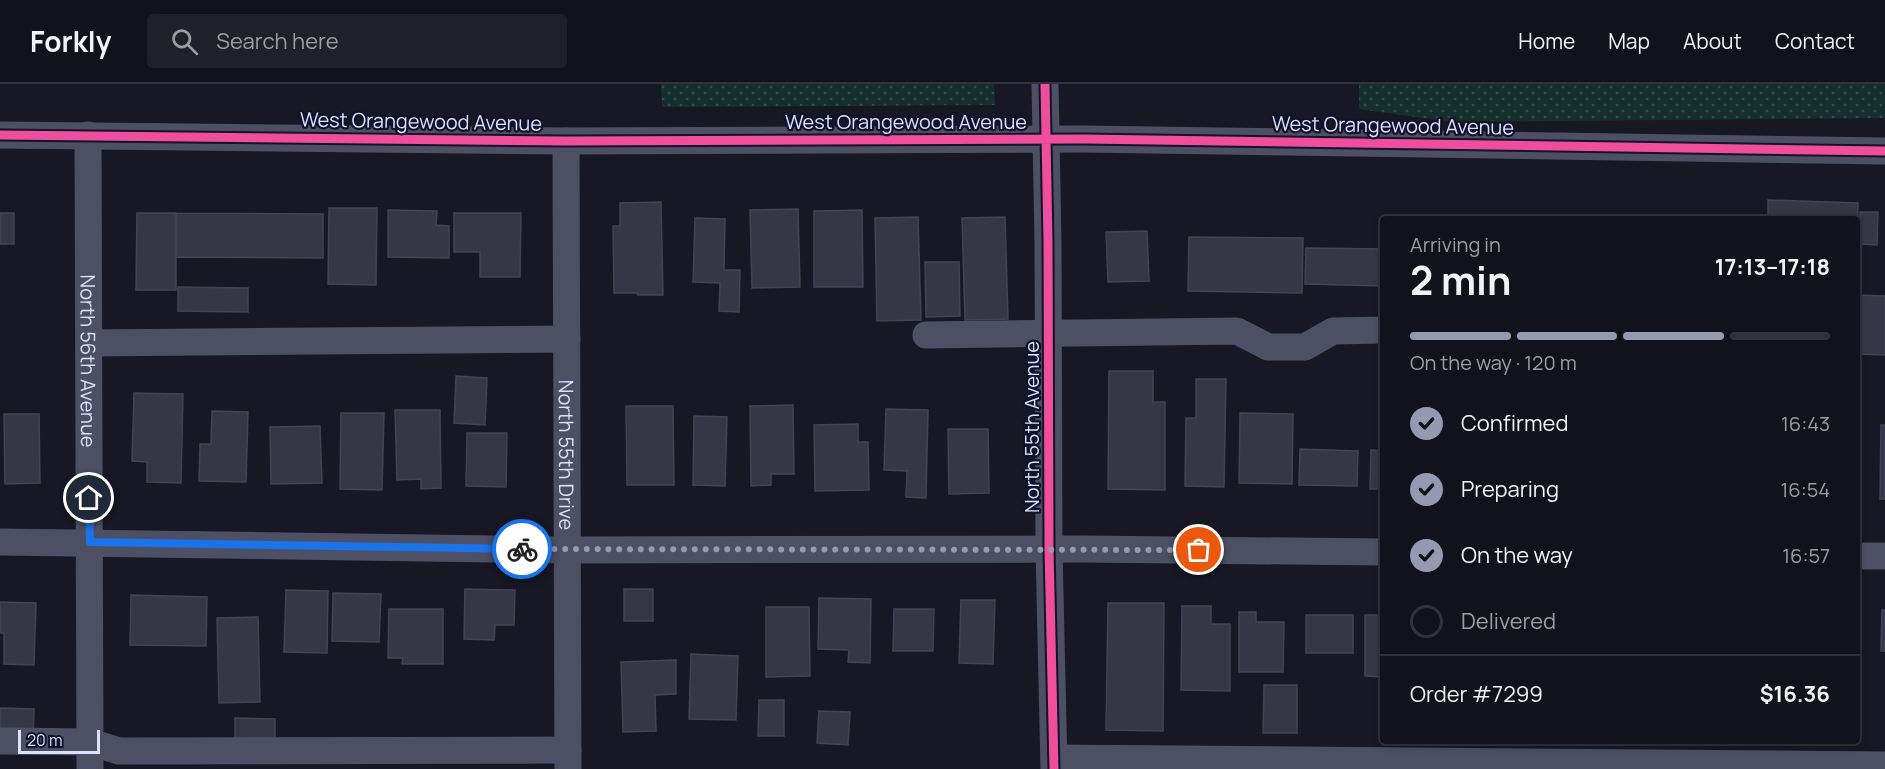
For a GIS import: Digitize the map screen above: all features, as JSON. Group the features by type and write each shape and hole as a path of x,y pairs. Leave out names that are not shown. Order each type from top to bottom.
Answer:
{"street":[{"name":"North 55th Avenue","path":"1045,84 1049,549 1054,764"},
{"name":"West Orangewood Avenue","path":"0,135 566,141 1045,138 1885,151"},
{"name":"North 56th Avenue","path":"88,135 90,769"},
{"name":"North 55th Drive","path":"566,141 568,760"},
{"path":"926,335 1237,332 1268,348 1305,348 1333,331 1380,330"},
{"path":"89,343 567,339"},
{"path":"0,542 567,550 1049,549 1380,552"},
{"path":"1860,556 1885,556"},
{"path":"0,741 90,742 119,751 568,760"},
{"path":"1054,764 1885,765"}],"green space":[{"path":"661,84 994,84 995,105 662,107"},
{"path":"1359,84 1885,84 1885,118 1451,122 1359,109"}],"building":[{"path":"1768,200 1858,203 1858,216 1768,216"},
{"path":"661,202 663,295 614,293 613,226 620,226 620,203"},
{"path":"329,208 377,208 376,285 328,284"},
{"path":"798,209 800,287 752,288 750,210"},
{"path":"388,210 437,211 436,225 449,226 449,258 388,257"},
{"path":"862,210 863,287 814,287 814,211"},
{"path":"1860,212 1878,212 1877,245 1860,244"},
{"path":"0,213 14,213 14,244 0,244"},
{"path":"137,213 176,213 176,290 136,290"},
{"path":"176,213 323,214 323,258 176,257"},
{"path":"454,213 521,213 520,277 480,277 480,252 454,252"},
{"path":"918,217 921,320 877,321 875,218"},
{"path":"1005,217 1008,319 965,320 962,218"},
{"path":"695,218 725,219 724,270 740,270 739,312 719,311 720,283 693,282"},
{"path":"1147,231 1149,281 1108,282 1106,232"},
{"path":"1189,237 1303,238 1302,293 1188,291"},
{"path":"1306,248 1380,249 1380,286 1305,284"},
{"path":"925,262 959,262 960,316 926,317"},
{"path":"178,287 248,288 248,312 178,311"},
{"path":"1860,295 1885,296 1885,355 1860,354"},
{"path":"1109,371 1153,371 1153,402 1165,402 1165,490 1108,489"},
{"path":"456,376 487,378 485,425 454,423"},
{"path":"1196,379 1226,379 1224,487 1185,486 1186,418 1196,418"},
{"path":"134,393 183,394 181,483 147,482 147,462 132,461"},
{"path":"793,405 794,474 771,474 771,485 751,486 750,406"},
{"path":"626,406 673,406 674,485 627,485"},
{"path":"886,409 928,410 926,498 906,497 907,471 884,470"},
{"path":"395,410 440,410 441,488 421,489 421,479 397,480"},
{"path":"212,411 248,412 246,482 199,481 200,444 211,444"},
{"path":"341,413 384,413 382,490 340,489"},
{"path":"1240,413 1293,414 1292,484 1239,483"},
{"path":"4,414 39,414 40,483 5,484"},
{"path":"694,416 727,417 725,486 693,485"},
{"path":"858,424 858,442 868,442 869,490 815,491 814,425"},
{"path":"1881,425 1885,425 1885,499 1880,499"},
{"path":"320,426 322,483 271,484 270,427"},
{"path":"948,429 988,429 989,493 949,494"},
{"path":"467,433 507,433 506,487 466,486"},
{"path":"1300,449 1358,451 1357,486 1299,485"},
{"path":"1371,450 1380,451 1380,489 1370,489"},
{"path":"465,589 515,590 514,625 495,625 494,640 464,639"},
{"path":"624,589 653,589 653,621 624,621"},
{"path":"286,590 328,591 327,653 284,652"},
{"path":"333,593 381,594 379,642 332,641"},
{"path":"131,595 207,597 206,646 130,645"},
{"path":"819,598 871,599 870,663 848,662 849,650 818,649"},
{"path":"961,600 995,600 993,664 959,663"},
{"path":"0,602 36,603 34,665 4,664 4,633 0,633"},
{"path":"1108,603 1164,603 1163,731 1106,730"},
{"path":"1182,606 1211,606 1211,624 1230,624 1230,691 1181,690"},
{"path":"766,607 809,607 810,676 766,677"},
{"path":"389,609 443,609 443,664 402,664 403,658 388,658"},
{"path":"894,609 934,609 933,651 893,651"},
{"path":"1882,610 1885,610 1885,651 1881,651"},
{"path":"1239,612 1256,612 1256,622 1284,622 1283,672 1239,672"},
{"path":"1306,615 1353,615 1353,653 1306,653"},
{"path":"1365,615 1380,615 1380,677 1365,676"},
{"path":"258,617 260,702 219,703 217,618"},
{"path":"1860,647 1861,647 1860,695"},
{"path":"691,654 738,656 736,720 689,719"},
{"path":"676,660 676,694 655,695 656,731 623,732 621,662"},
{"path":"1264,685 1297,685 1297,733 1263,733"},
{"path":"759,700 784,700 784,736 758,736"},
{"path":"0,708 34,709 33,739 0,738"},
{"path":"819,711 850,712 848,745 817,743"},
{"path":"235,718 275,719 275,744 235,744"}],"cycle path":[{"path":"1045,84 1049,549 1054,769"},
{"path":"0,135 566,141 1084,139 1885,151"}],"way so far":[{"path":"522,549 1199,550"}],"route":[{"path":"89,498 90,542 522,549"}]}
